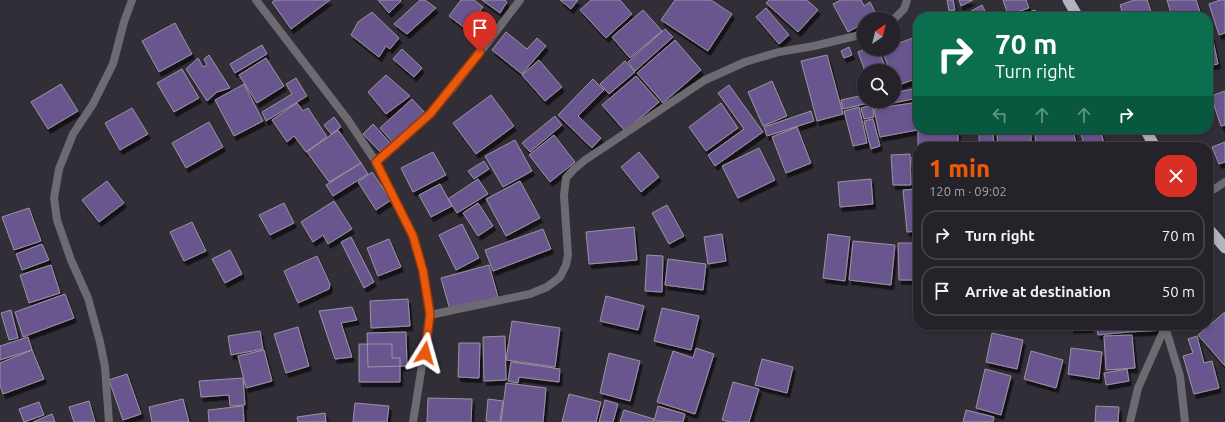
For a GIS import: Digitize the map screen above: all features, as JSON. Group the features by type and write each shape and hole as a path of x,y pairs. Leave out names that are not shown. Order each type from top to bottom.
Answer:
{"highway":[{"path":"1068,0 1075,12"},
{"path":"1213,234 1225,248"}],"street":[{"path":"109,422 105,367 100,342 88,298 71,260 57,220 54,198 59,169 73,134 93,104 112,64 132,0"},
{"path":"256,0 348,120 376,162 413,236 423,271 430,314 413,422"},
{"path":"376,162 430,114 520,0"},
{"path":"901,12 908,0"},
{"path":"430,314 530,294 547,287 560,277 566,265 568,255 564,194 566,178 585,160 705,80 745,62 779,52 821,45 857,36"},
{"path":"1213,190 1225,182"},
{"path":"1130,422 1138,388 1165,330"},
{"path":"1167,330 1180,376 1185,422"}],"building":[{"path":"275,0 330,0 291,29 272,2"},
{"path":"378,0 400,0 401,1 389,13"},
{"path":"420,0 425,0 436,8 407,34 394,24"},
{"path":"461,0 474,0 483,7 466,29 449,16"},
{"path":"482,0 505,0 507,2 500,13"},
{"path":"560,0 578,0 571,9"},
{"path":"591,0 620,0 632,14 606,38 580,10"},
{"path":"675,0 711,0 732,14 708,51 661,20"},
{"path":"769,0 807,0 818,10 798,32 766,3"},
{"path":"841,0 861,0 864,6 870,2 875,12 857,12 857,27 848,32 833,4"},
{"path":"947,0 953,0 955,10 949,11"},
{"path":"959,0 973,0 961,6"},
{"path":"1003,0 1026,0 1029,8 1017,12 1007,12"},
{"path":"1134,0 1147,0 1151,12 1122,12 1120,5"},
{"path":"1167,0 1196,0 1200,12 1171,12"},
{"path":"1220,0 1225,0 1225,33 1219,35 1213,12 1212,12 1209,4"},
{"path":"982,5 986,12 970,12"},
{"path":"766,8 789,35 779,44 756,17"},
{"path":"643,10 662,31 630,58 612,37"},
{"path":"372,12 399,38 390,49 386,46 379,57 351,35 358,22"},
{"path":"175,23 192,54 159,72 142,41"},
{"path":"665,29 673,37 635,71 628,62"},
{"path":"506,32 527,49 537,38 546,46 522,74 492,50"},
{"path":"913,38 913,80 901,84 901,64 887,64 884,56 901,56 901,42"},
{"path":"675,40 701,70 663,103 637,73"},
{"path":"1213,41 1218,64 1213,65"},
{"path":"262,45 267,54 235,73 230,64"},
{"path":"849,47 852,55 844,58 841,51"},
{"path":"402,49 422,68 414,77 393,59"},
{"path":"209,55 230,88 217,92 207,101 186,69 198,58 203,67 207,65 204,59"},
{"path":"827,55 843,114 817,121 801,61"},
{"path":"859,56 881,56 884,64 862,64"},
{"path":"266,58 284,86 257,103 239,75"},
{"path":"539,60 562,87 545,101 522,75"},
{"path":"625,61 635,72 609,94 600,84"},
{"path":"182,69 199,98 174,112 157,83"},
{"path":"386,75 410,96 386,114 368,92"},
{"path":"636,76 659,102 625,131 602,105"},
{"path":"296,78 307,96 266,121 262,112 292,94 286,84"},
{"path":"593,79 604,90 578,116 601,138 592,148 558,115"},
{"path":"772,81 787,116 763,126 748,92"},
{"path":"61,84 78,111 48,129 31,102"},
{"path":"244,84 263,121 234,136 215,100"},
{"path":"729,85 763,132 715,166 708,155 744,129 718,93"},
{"path":"913,89 913,99 901,101 901,91"},
{"path":"1225,91 1225,125 1221,126 1213,102 1213,95"},
{"path":"491,95 514,126 476,154 453,123"},
{"path":"857,97 857,106 843,109 841,100"},
{"path":"412,99 426,114 394,144 380,128"},
{"path":"297,103 303,111 308,108 327,137 306,152 294,136 287,142 272,120"},
{"path":"721,103 738,128 706,151 689,127"},
{"path":"912,103 913,131 880,137 874,109 901,108 901,105"},
{"path":"132,108 148,134 120,150 105,123"},
{"path":"859,108 867,143 853,146 844,111"},
{"path":"861,108 872,108 874,117 864,119"},
{"path":"811,111 814,121 767,136 764,127"},
{"path":"555,116 562,125 530,152 522,143"},
{"path":"334,117 341,127 331,134 324,125"},
{"path":"873,119 880,146 871,149 864,121"},
{"path":"209,122 223,147 186,168 172,143"},
{"path":"373,124 392,145 382,154 363,134"},
{"path":"797,127 811,163 786,173 772,137"},
{"path":"338,130 361,163 329,182 307,152"},
{"path":"918,134 958,134 958,142 918,142"},
{"path":"979,134 993,134 994,142 979,142"},
{"path":"997,134 1031,134 1031,142 998,142"},
{"path":"1035,134 1074,134 1076,142 1036,142"},
{"path":"1081,134 1101,134 1104,142 1083,142"},
{"path":"554,135 575,162 550,182 529,155"},
{"path":"515,140 532,171 503,187 485,156"},
{"path":"1225,142 1225,162 1219,164 1213,147"},
{"path":"759,148 775,180 738,198 722,166"},
{"path":"433,152 446,175 413,192 401,168"},
{"path":"639,152 659,177 641,192 621,167"},
{"path":"910,154 911,185 893,185 891,155"},
{"path":"912,157 913,157 913,184"},
{"path":"484,161 489,169 474,179 468,171"},
{"path":"361,163 368,174 333,196 326,185"},
{"path":"372,172 391,200 376,210 358,182"},
{"path":"478,179 488,194 457,213 448,199"},
{"path":"871,179 873,204 840,207 838,182"},
{"path":"107,181 124,203 99,222 82,200"},
{"path":"520,181 540,218 506,236 486,199"},
{"path":"440,184 452,206 431,217 419,195"},
{"path":"913,189 913,231 907,232 903,190"},
{"path":"334,201 352,229 328,244 323,235 313,242 301,222"},
{"path":"284,203 294,223 270,235 259,215"},
{"path":"478,203 493,226 478,236 463,213"},
{"path":"667,205 684,236 669,244 652,213"},
{"path":"29,208 41,241 14,250 2,217"},
{"path":"192,222 206,251 184,261 170,232"},
{"path":"462,224 479,258 456,270 439,235"},
{"path":"634,227 637,260 589,264 586,232"},
{"path":"543,229 551,249 493,271 485,250"},
{"path":"722,234 726,261 708,264 704,237"},
{"path":"828,234 850,237 845,281 823,278"},
{"path":"351,237 374,282 364,288 341,242"},
{"path":"389,239 401,267 378,276 367,248"},
{"path":"853,241 895,245 891,285 849,280"},
{"path":"898,243 913,243 913,280 899,280"},
{"path":"42,244 49,260 22,270 16,254"},
{"path":"230,250 242,274 225,283 212,259"},
{"path":"647,255 663,256 662,292 645,291"},
{"path":"317,256 330,284 329,289 298,303 284,271"},
{"path":"668,259 706,264 703,290 665,285"},
{"path":"51,265 60,293 29,303 20,275"},
{"path":"489,265 498,297 450,310 441,278"},
{"path":"65,294 74,318 23,337 15,312"},
{"path":"606,296 644,306 638,330 600,321"},
{"path":"408,299 410,326 371,328 370,301"},
{"path":"352,307 357,320 341,323 352,357 335,359 319,311"},
{"path":"662,308 699,316 691,350 654,341"},
{"path":"11,310 18,338 9,340 1,313"},
{"path":"1225,312 1225,366 1198,335 1204,330 1213,330 1213,322"},
{"path":"512,321 560,328 555,367 506,360"},
{"path":"298,327 309,366 286,373 274,334"},
{"path":"1097,330 1128,330 1128,332 1098,335"},
{"path":"1128,330 1166,330 1128,332"},
{"path":"260,331 263,349 231,355 228,336"},
{"path":"406,332 407,366 368,367 367,333"},
{"path":"992,333 1023,340 1017,369 986,362"},
{"path":"1132,335 1135,368 1106,370 1104,336"},
{"path":"505,336 506,380 484,381 483,337"},
{"path":"1197,336 1204,363 1212,361 1219,388 1194,394 1183,356 1193,353 1188,339"},
{"path":"28,337 32,350 0,360 0,346"},
{"path":"459,343 480,343 479,378 458,377"},
{"path":"359,344 392,344 392,358 400,358 400,382 359,382"},
{"path":"696,348 714,354 695,414 657,402 673,351 693,358"},
{"path":"1071,348 1102,352 1099,379 1068,374"},
{"path":"32,350 44,379 3,394 0,385 0,363"},
{"path":"264,350 272,381 246,388 238,356"},
{"path":"1031,351 1063,360 1056,388 1024,379"},
{"path":"609,353 640,361 630,401 600,393"},
{"path":"762,359 793,367 787,393 755,385"},
{"path":"511,362 560,369 559,382 519,377 518,383 508,381"},
{"path":"985,369 1011,376 1001,415 976,408"},
{"path":"1127,369 1129,381 1106,385 1104,373"},
{"path":"127,374 141,414 123,420 109,380"},
{"path":"243,378 245,405 230,406 229,395 201,397 199,381"},
{"path":"733,382 759,389 749,422 731,422 722,420"},
{"path":"506,383 546,388 543,422 501,422"},
{"path":"569,394 601,402 596,422 562,422"},
{"path":"428,398 472,399 471,422 427,422"},
{"path":"183,399 189,422 152,422 149,407"},
{"path":"488,399 503,401 500,422 486,421"},
{"path":"605,400 618,404 613,422 599,422"},
{"path":"89,401 95,422 74,422 69,407"},
{"path":"39,402 44,415 24,422 19,409"},
{"path":"355,403 389,406 387,422 353,422"},
{"path":"243,406 244,422 209,422 208,410"},
{"path":"658,406 685,414 683,422 654,421"},
{"path":"1096,406 1119,407 1118,422 1095,422"},
{"path":"624,410 654,419 653,422 620,422"},
{"path":"966,410 994,417 993,422 963,422"},
{"path":"325,413 326,422 298,422 297,417"},
{"path":"52,414 55,422 33,422"}],"route":[{"path":"425,353 430,314 423,271 413,236 376,162 430,114 452,89 480,52"}]}
